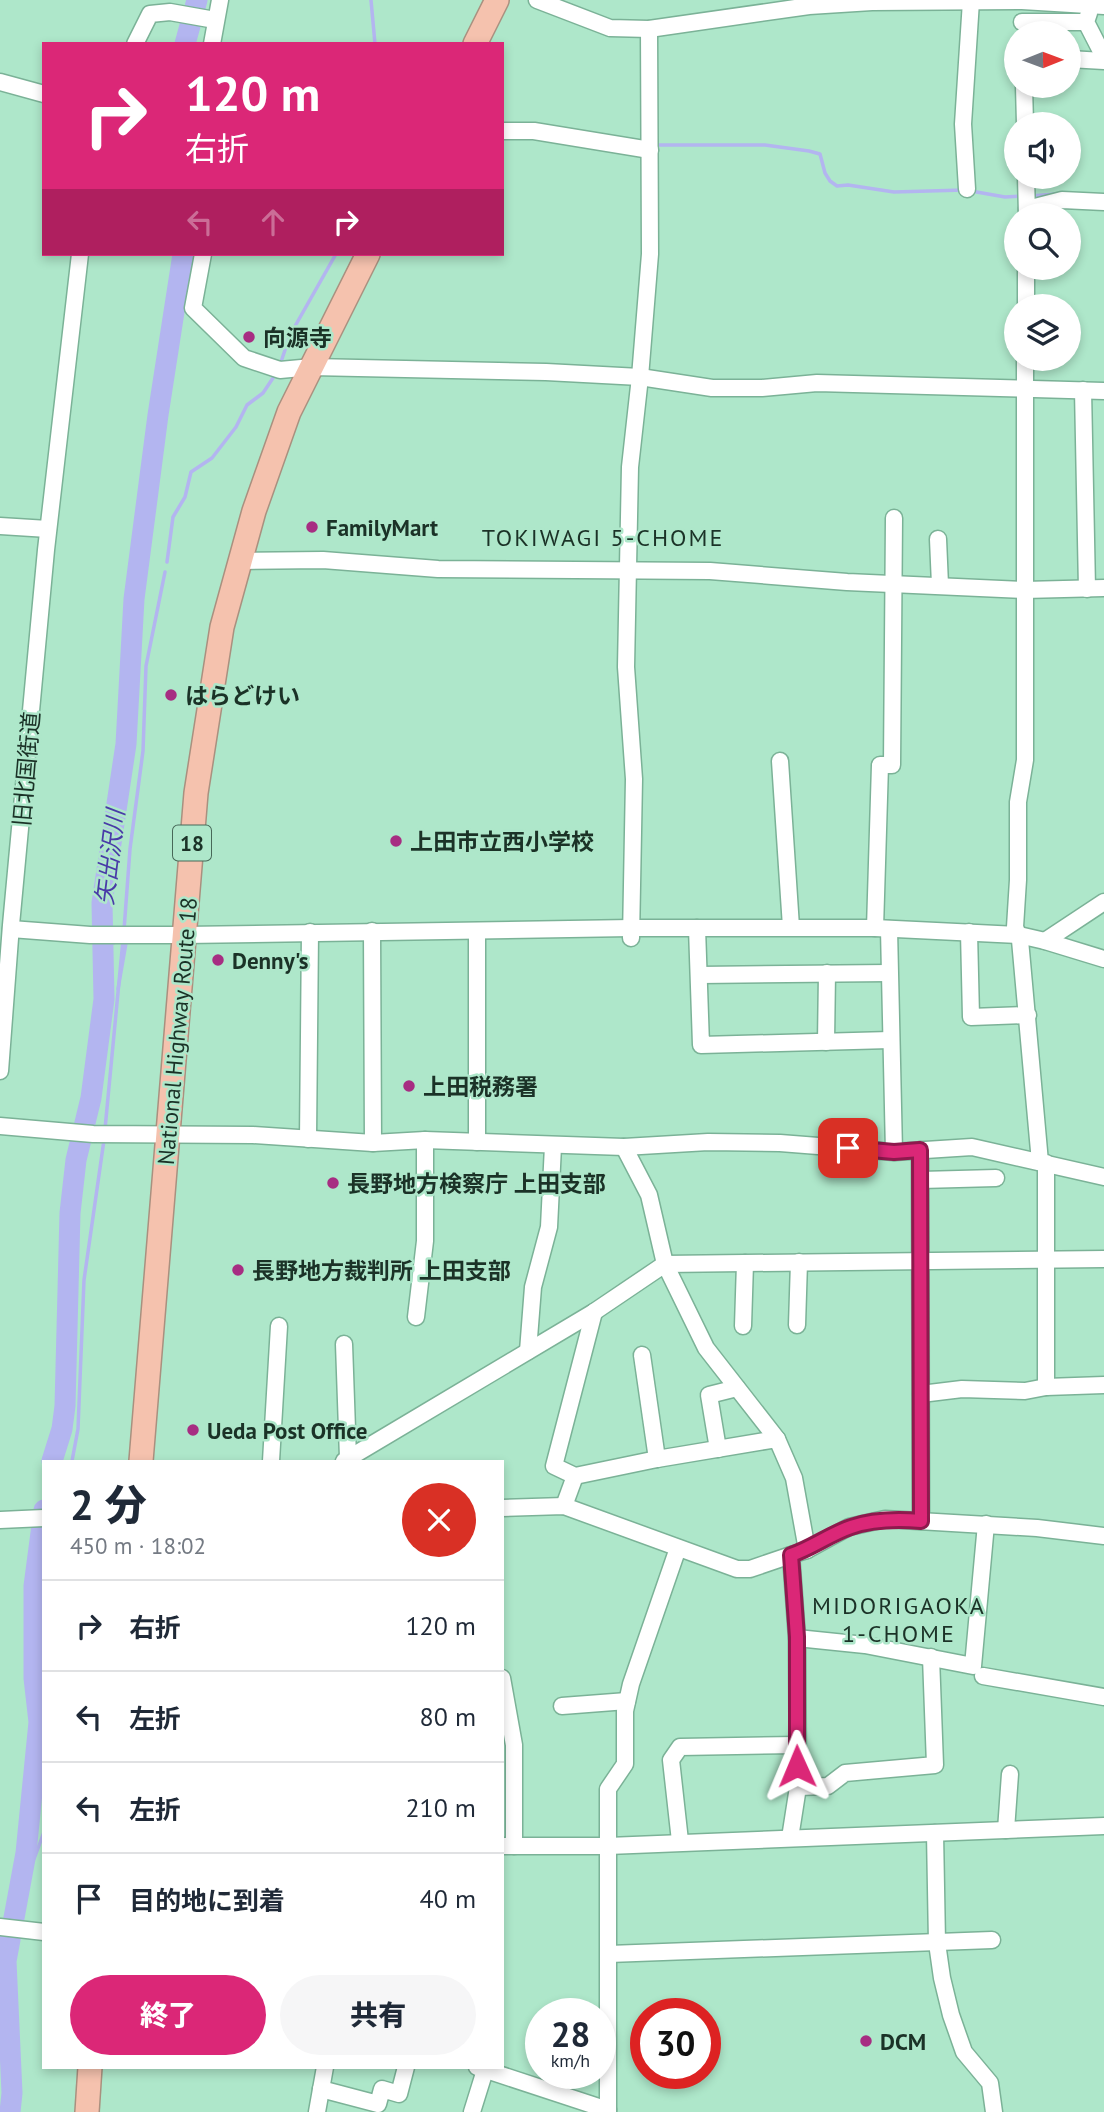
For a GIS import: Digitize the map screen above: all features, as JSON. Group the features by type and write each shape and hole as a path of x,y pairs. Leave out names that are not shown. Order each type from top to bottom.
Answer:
{"highway":[{"path":"476,42 497,0"},
{"name":"National Highway Route 18","path":"141,1460 201,751 222,627 270,461 289,412 367,256"},
{"path":"87,2112 90,2069"}],"street":[{"path":"212,42 211,19 220,0"},
{"path":"537,0 610,28 649,29 809,6 872,1 1022,0 1093,8"},
{"path":"1022,0 1022,21"},
{"path":"967,189 963,124 971,1"},
{"path":"1044,21 1093,8"},
{"path":"1082,59 1104,59 1093,8"},
{"path":"136,42 150,14 160,12 211,19"},
{"path":"631,933 634,779 626,667 630,467 650,254 649,29"},
{"path":"0,82 42,93"},
{"path":"504,131 534,131 650,150"},
{"path":"1053,203 1062,200 1104,202"},
{"path":"0,526 48,528 80,256"},
{"path":"203,256 193,308 244,358 280,370 312,367 546,372 640,377 712,388 762,388 817,383 1104,391"},
{"path":"1025,371 1025,760 1018,802 1015,927 1019,935 1043,1162 1046,1387"},
{"path":"1083,390 1087,589"},
{"path":"894,518 892,765 880,765 882,929 889,973 894,1152"},
{"name":"旧北国街道","path":"0,1071 7,926 48,528"},
{"path":"938,539 940,585"},
{"path":"239,561 323,560 438,569 710,571 847,582 895,582 1024,590 1104,588"},
{"path":"780,761 791,927"},
{"path":"1045,941 1104,902"},
{"path":"7,926 90,935 372,931 564,934 791,927 882,929 1019,935 1104,959"},
{"path":"697,928 701,1045 890,1040"},
{"path":"372,931 373,1143"},
{"path":"477,931 477,1142"},
{"path":"308,1139 310,932"},
{"path":"968,932 971,1017 1028,1015"},
{"path":"699,975 889,973"},
{"path":"826,1042 827,974"},
{"path":"0,1126 93,1134 253,1136 373,1143 425,1140 502,1141 553,1146 624,1147 720,1142 780,1143 894,1152 971,1147 1104,1177"},
{"path":"416,1317 425,1241 425,1140"},
{"path":"528,1351 533,1287 549,1227 553,1146"},
{"path":"624,1147 649,1195 665,1264 706,1348 777,1439 794,1478 799,1552 797,1787 790,1838"},
{"path":"920,1150 921,1521"},
{"path":"921,1180 996,1178"},
{"path":"344,1344 346,1460 594,1312 665,1264 1104,1259"},
{"path":"797,1325 799,1262"},
{"path":"743,1326 745,1263"},
{"path":"594,1312 554,1466 575,1476 777,1439"},
{"path":"271,1460 279,1326"},
{"path":"642,1355 657,1459"},
{"path":"921,1394 961,1389 1025,1391 1046,1387 1104,1385"},
{"path":"718,1449 709,1395 737,1388"},
{"path":"564,1506 575,1476"},
{"path":"504,1508 564,1506 737,1569 750,1569 799,1552 849,1527 885,1519 986,1524 1104,1536"},
{"path":"0,1520 38,1519"},
{"path":"797,1637 864,1645 973,1666 986,1524"},
{"path":"486,2069 608,2111 608,1789 625,1765 627,1702 678,1548"},
{"path":"797,1787 828,1786 845,1773 935,1765 931,1657"},
{"path":"983,1676 1104,1697"},
{"path":"504,1689 514,1745 508,1846 608,1846 1104,1826"},
{"path":"562,1706 627,1702"},
{"path":"680,1841 671,1760 680,1747 797,1745"},
{"path":"1006,1830 1010,1774"},
{"path":"934,1833 937,1943 942,1978 964,2052 990,2083 994,2112"},
{"path":"2,1927 42,1932"},
{"path":"609,1954 992,1940"},
{"path":"317,2112 325,2069"},
{"path":"321,2089 378,2104 382,2089 400,2095 406,2069"},
{"path":"472,2112 483,2069"}],"waterway":[{"name":"矢出沢川","path":"186,42 197,0"},
{"path":"371,0 375,42"},
{"path":"655,145 765,145 809,151 820,154 825,173 837,186 848,185 894,192 964,190"},
{"path":"971,191 1005,197 1023,196"},
{"path":"1030,196 1057,194"},
{"name":"矢出沢川","path":"52,1460 62,1429 65,1406 70,1213 76,1160 91,1098 104,999 102,903 126,744 134,599 183,256"},
{"path":"280,365 290,335 335,256"},
{"path":"167,562 173,517 185,497 191,472 212,458 236,427 247,405 263,393 275,375"},
{"path":"124,930 130,849 143,751 146,666 165,572"},
{"path":"105,1129 123,940"},
{"path":"101,943 114,943"},
{"path":"118,989 126,943"},
{"path":"72,1460 78,1429 84,1280 104,1140"},
{"name":"矢出沢川","path":"10,2112 12,2093 6,1961 26,1853 39,1722 34,1678 34,1586 42,1525"},
{"path":"23,1865 34,1859 42,1837"}],"place":[{"name":"向源寺","path":"249,337"},
{"name":"FamilyMart","path":"312,527"},
{"name":"はらどけい","path":"171,695"},
{"name":"上田市立西小学校","path":"396,841"},
{"name":"Denny's","path":"218,960"},
{"name":"上田税務署","path":"409,1086"},
{"name":"長野地方検察庁 上田支部","path":"333,1183"},
{"name":"長野地方裁判所 上田支部","path":"238,1270"},
{"name":"Ueda Post Office","path":"193,1430"},
{"name":"DCM","path":"866,2041"}],"district":[{"name":"TOKIWAGI 5-CHOME","path":"603,537"},
{"name":"MIDORIGAOKA 1-CHOME","path":"899,1619"}],"route":[{"path":"797,1766 797,1637 791,1555 807,1550 849,1527 885,1519 921,1521 920,1150 894,1152 848,1148"}]}
